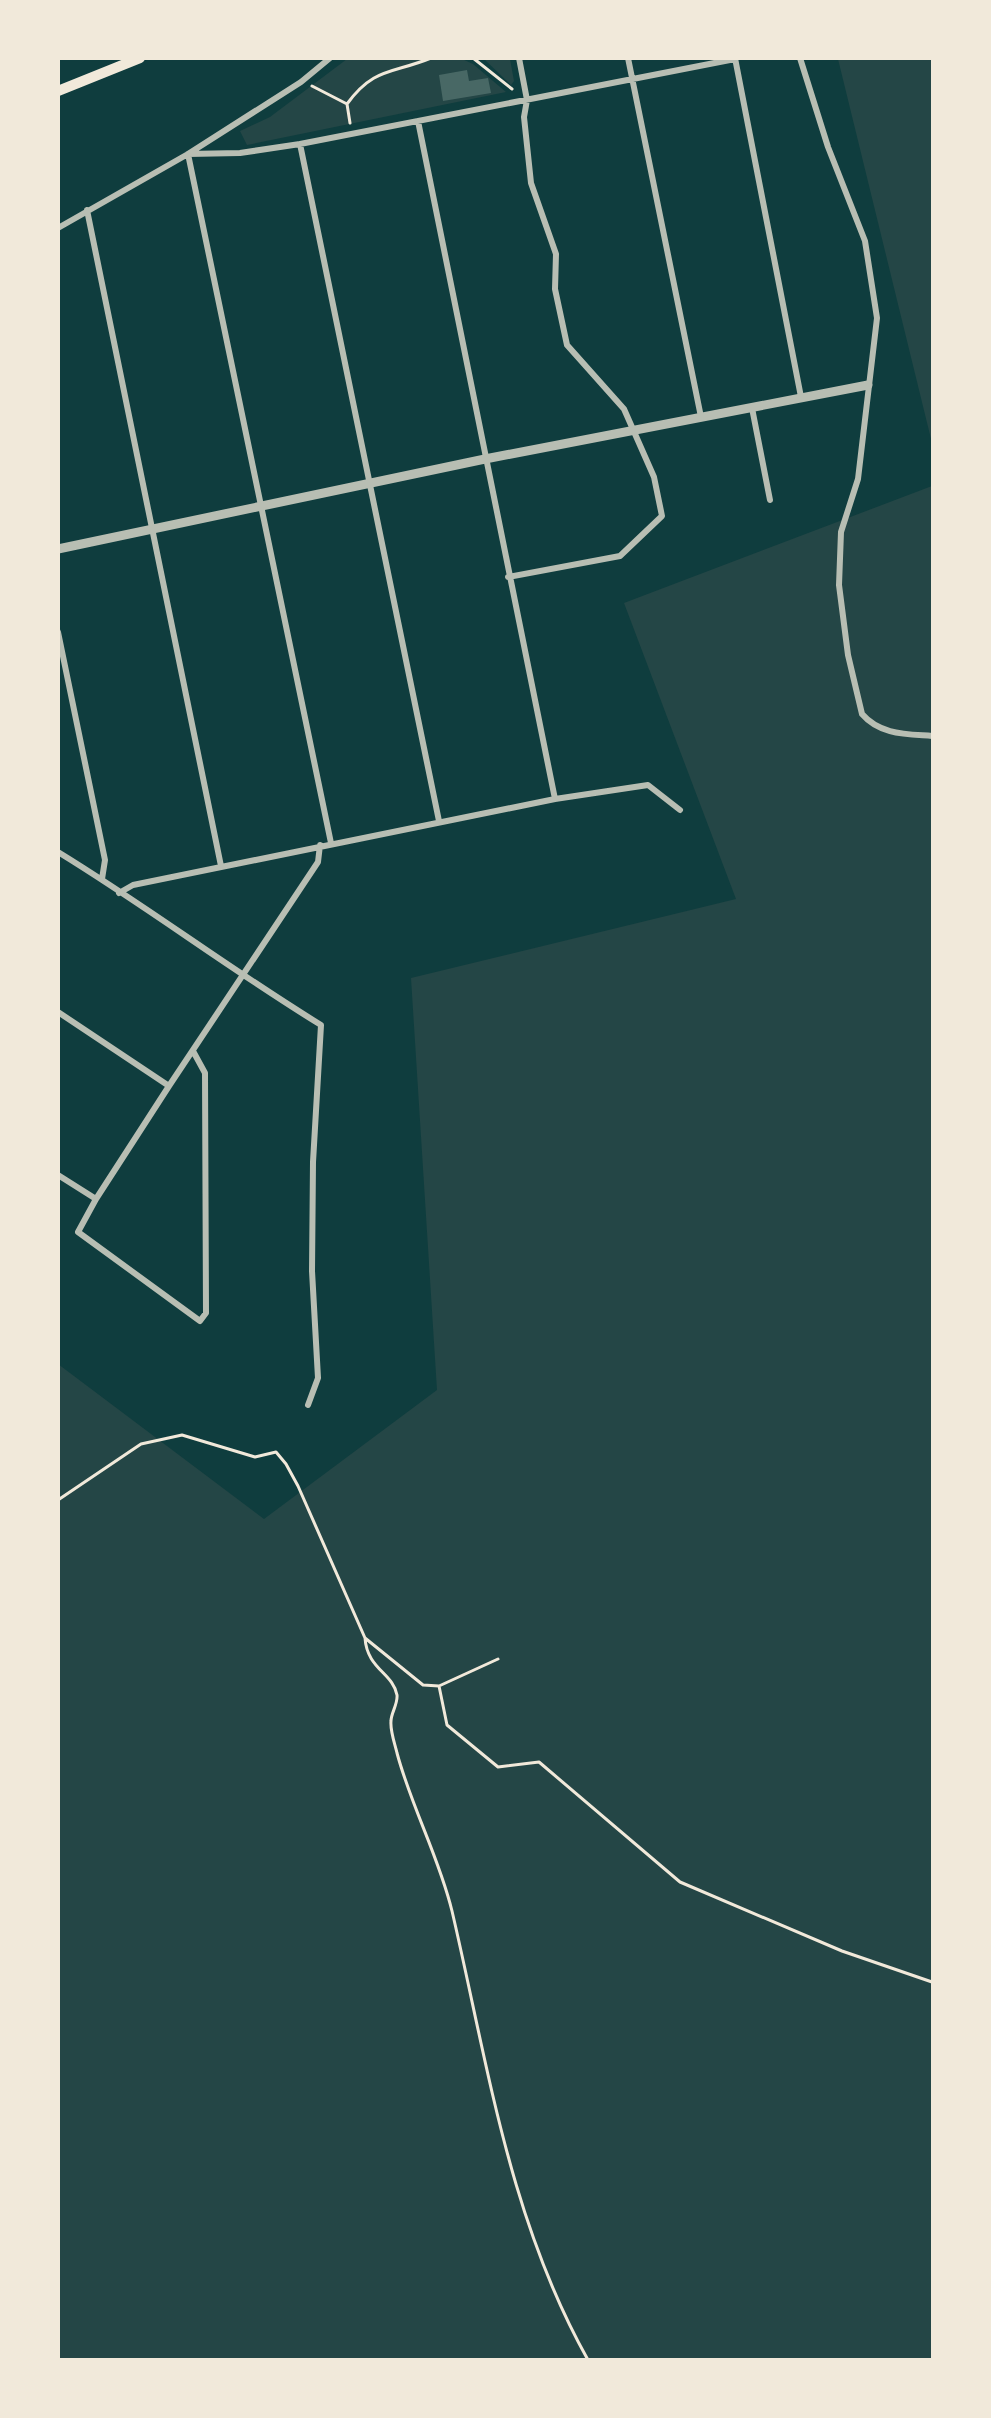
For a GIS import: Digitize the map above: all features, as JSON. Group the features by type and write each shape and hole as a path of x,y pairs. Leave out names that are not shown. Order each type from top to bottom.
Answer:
{"main road":[{"path":"58,91 140,58"}],"street":[{"path":"58,228 188,154 305,78 330,58"},
{"path":"508,577 620,556 662,516 654,477 624,409 567,345 555,289 556,254 531,183 524,117 527,100 519,58"},
{"path":"628,58 701,417"},
{"path":"188,154 240,153 300,144 735,58 801,397"},
{"path":"800,58 828,147 865,242 870,262 877,318 858,479 841,532 839,585 848,655 862,714 868,721 876,727 904,734 933,736"},
{"path":"418,121 508,577 555,798"},
{"path":"300,144 439,821"},
{"path":"188,154 331,843"},
{"path":"87,210 221,867"},
{"path":"58,549 485,459 868,385"},
{"path":"752,408 770,500"},
{"path":"58,632 105,860 102,879"},
{"path":"119,893 134,885 555,798 648,785 680,810"},
{"path":"194,1051 205,1073 206,1313 200,1321 78,1232 96,1199 169,1086 318,862 320,845"},
{"path":"58,852 102,879 119,893 242,976 321,1025 313,1162 312,1260 318,1378 308,1405"},
{"path":"58,1012 169,1086"},
{"path":"58,1174 96,1199"}],"path":[{"path":"351,134 347,104 359,88 382,72 406,69 431,58"},
{"path":"473,58 527,100"},
{"path":"305,78 316,90 347,104"},
{"path":"58,1500 141,1444 182,1435 255,1457 276,1452 286,1464 298,1486 365,1638 370,1660 394,1687 398,1697 391,1721 397,1753 451,1907 499,2130 526,2219 560,2310 588,2360"},
{"path":"365,1638 423,1685 439,1686 498,1659"},
{"path":"439,1686 447,1725 498,1767 539,1762 681,1882 842,1952 933,1982"}],"shaded area":[{"path":"347,59 462,59 473,64 506,92 247,145 240,131 270,117"},
{"path":"484,59 510,59 514,81 511,85"},
{"path":"838,59 932,59 932,443"},
{"path":"932,486 932,2359 59,2359 58,1364 264,1519 437,1390 411,978 736,899 624,603"}],"building":[{"path":"467,70 469,81 488,78 491,93 443,101 439,75"}]}
